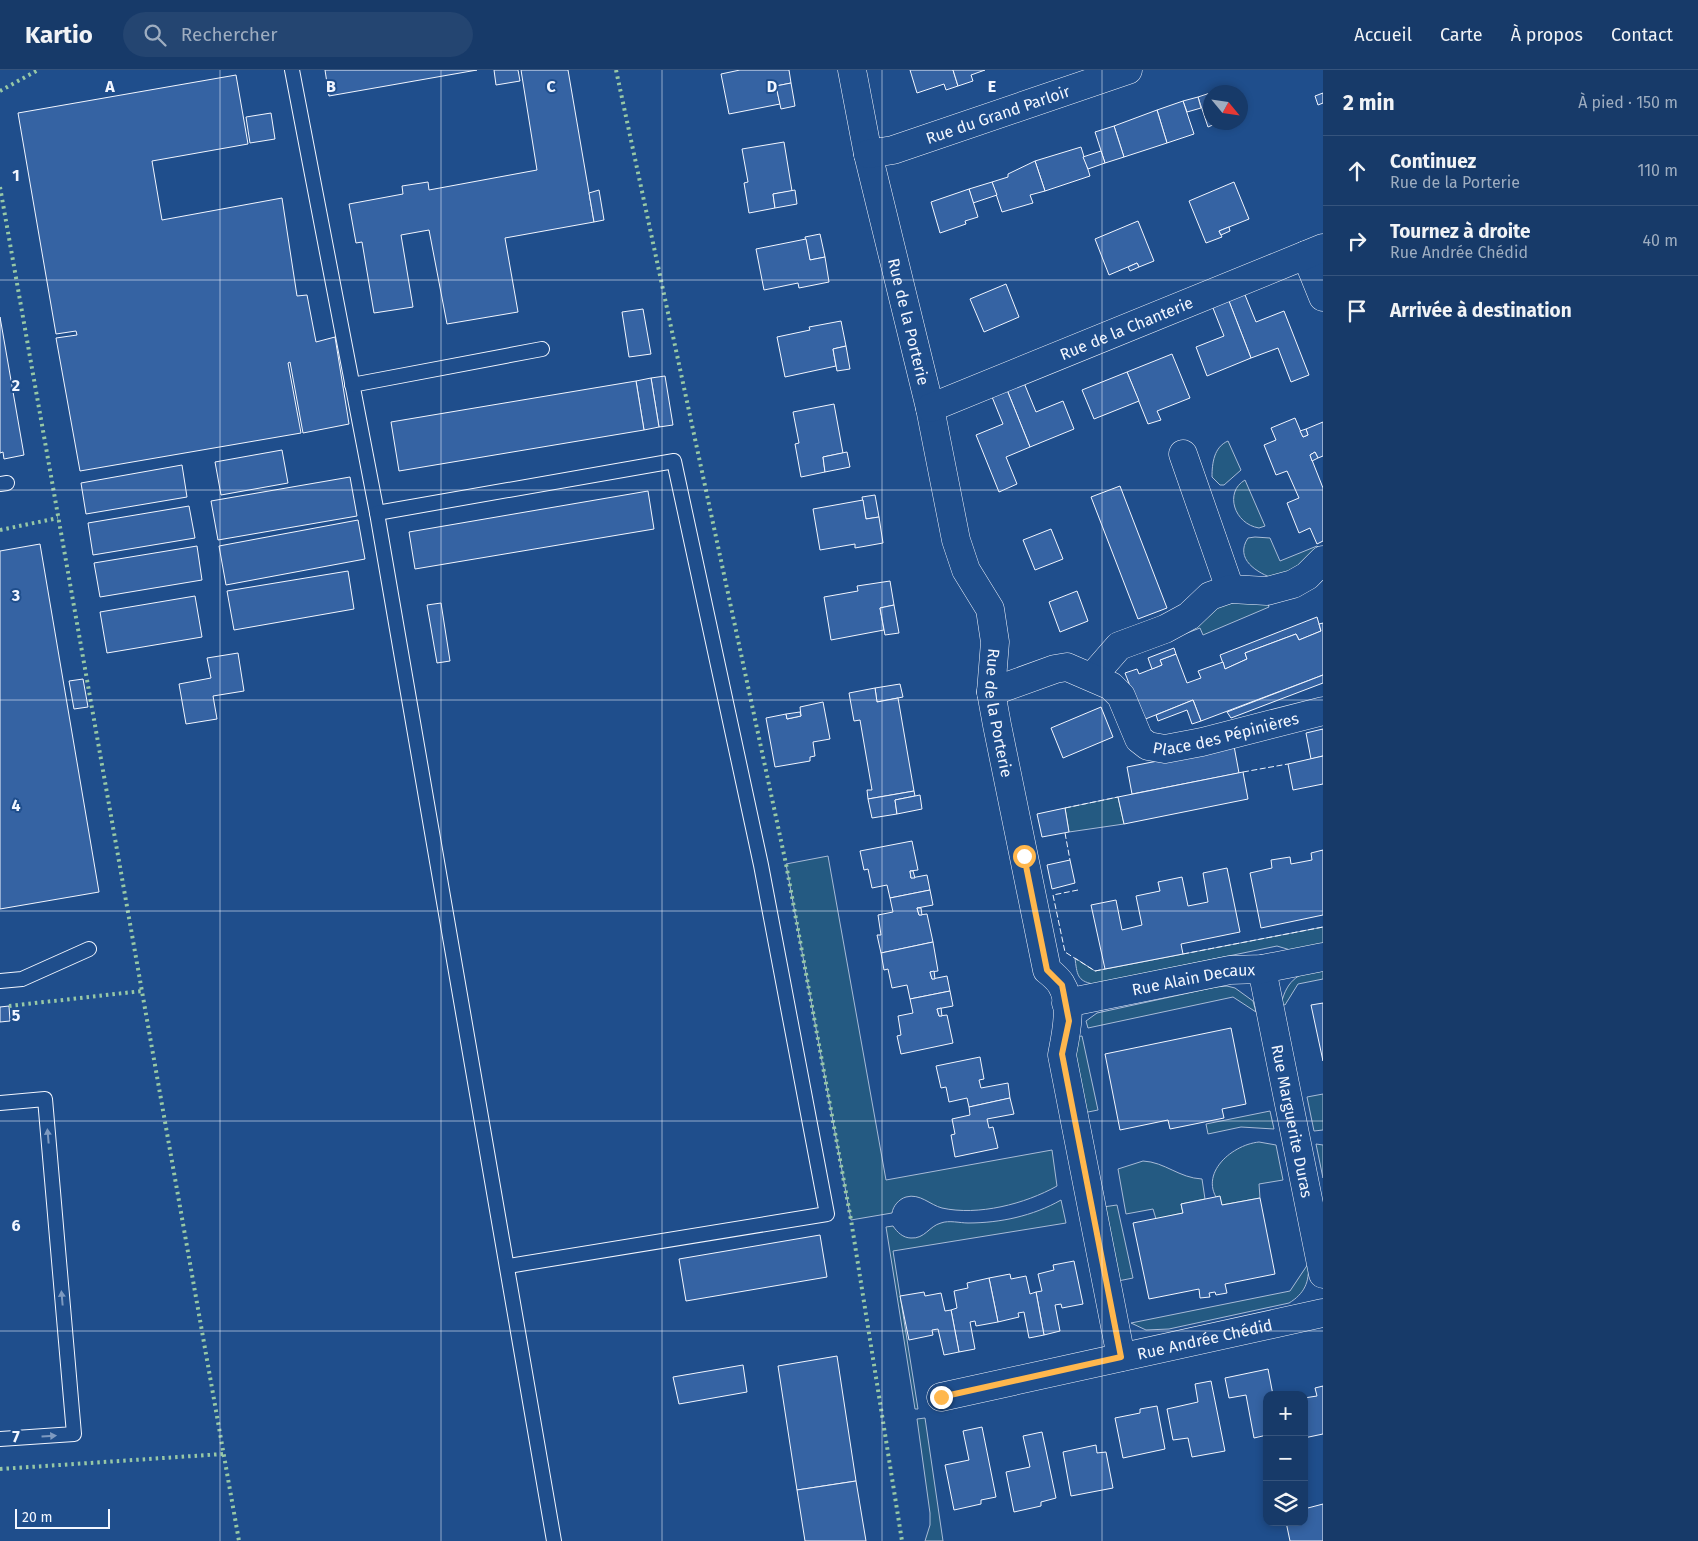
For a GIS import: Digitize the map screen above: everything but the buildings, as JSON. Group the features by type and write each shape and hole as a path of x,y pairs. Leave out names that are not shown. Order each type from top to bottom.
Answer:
{"street":[{"name":"Rue de la Porterie","path":"852,70 868,154 930,408 956,540 966,570 990,609 995,642 991,692 1047,970 1062,985 1066,1003 1069,1021 1062,1054 1121,1357"},
{"name":"Rue du Grand Parloir","path":"868,154 892,150 1128,70"},
{"name":"Rue de la Chanterie","path":"930,408 1314,251"},
{"path":"1314,251 1323,297"},
{"path":"1183,454 1230,589"},
{"path":"1092,677 1119,646 1165,629 1189,616 1210,596 1230,589 1267,591 1293,584 1307,576 1323,560"},
{"name":"Place des Pépinières","path":"991,692 1055,669 1067,667 1110,686 1121,696 1139,739 1148,746 1165,749 1202,742 1323,710"},
{"name":"Rue Alain Decaux","path":"1066,1003 1230,970 1262,969 1323,957"},
{"name":"Rue Marguerite Duras","path":"1262,969 1323,1274"},
{"name":"Rue Andrée Chédid","path":"941,1397 1323,1313"}],"lane":[{"path":"292,70 377,513 554,1541"},
{"path":"352,385 542,348"},
{"path":"377,513 674,461 760,865 827,1214 508,1266"},
{"path":"0,981 22,979 89,949"},
{"path":"0,1103 45,1099 74,1434 0,1439"}],"shaded area":[{"path":"1228,441 1241,470 1224,485 1220,485 1212,477 1213,461 1220,447"},
{"path":"1245,480 1265,526 1259,528 1250,525 1238,514 1235,507 1235,492"},
{"path":"1248,538 1270,538 1280,561 1317,546 1320,550 1308,563 1275,579 1255,569 1246,559 1244,546"},
{"path":"1266,599 1269,607 1203,635 1200,628 1182,635 1180,631 1210,603"},
{"path":"1118,797 1124,824 1069,832 1065,808"},
{"path":"828,856 886,1180 1052,1150 1057,1186 1016,1203 986,1209 956,1210 942,1208 911,1196 901,1199 892,1213 851,1220 786,864"},
{"path":"1323,927 1323,947 1297,952 1277,946 1093,984 1081,979 1076,968 1075,958 1095,971"},
{"path":"1323,965 1323,979 1298,984 1285,1005 1281,1004 1291,982"},
{"path":"1227,986 1235,988 1253,1001 1256,1012 1233,997 1088,1028 1086,1021 1097,1013"},
{"path":"1082,1036 1098,1110 1083,1113 1073,1051 1075,1037"},
{"path":"1323,1094 1323,1130 1314,1131 1307,1097"},
{"path":"1270,1111 1274,1129 1241,1127 1208,1134 1206,1124"},
{"path":"1259,1142 1276,1145 1283,1180 1259,1184 1260,1198 1222,1205 1215,1194 1212,1184 1214,1174 1227,1156 1248,1144"},
{"path":"1316,1144 1323,1145 1323,1178"},
{"path":"1143,1161 1158,1164 1186,1176 1202,1179 1205,1199 1181,1204 1183,1213 1156,1219 1153,1209 1126,1214 1118,1169"},
{"path":"1061,1200 1066,1223 893,1251 918,1409 915,1409 886,1227 893,1226 903,1236 916,1238 944,1222 980,1223 1016,1218"},
{"path":"1117,1205 1133,1278 1118,1281 1103,1207"},
{"path":"1308,1264 1308,1276 1305,1287 1299,1296 1289,1303 1169,1329 1146,1330 1131,1323 1290,1291"},
{"path":"925,1418 943,1541 925,1541 930,1525 930,1513 917,1419"}],"hedge":[{"path":"0,91 38,70"},
{"path":"616,70 786,864 851,1220 902,1541"},
{"path":"0,187 239,1541"},
{"path":"0,530 58,518"},
{"path":"9,1006 142,991"},
{"path":"0,1469 223,1454"}],"fence":[{"path":"1243,772 1288,764"},
{"path":"1065,808 1118,797"},
{"path":"1065,833 1070,860"},
{"path":"1078,890 1053,895 1065,952 1095,971 1105,969"},
{"path":"1183,954 1323,927"}],"route":[{"path":"941,1397 1121,1357 1062,1054 1069,1021 1062,985 1047,970 1024,856"}]}
